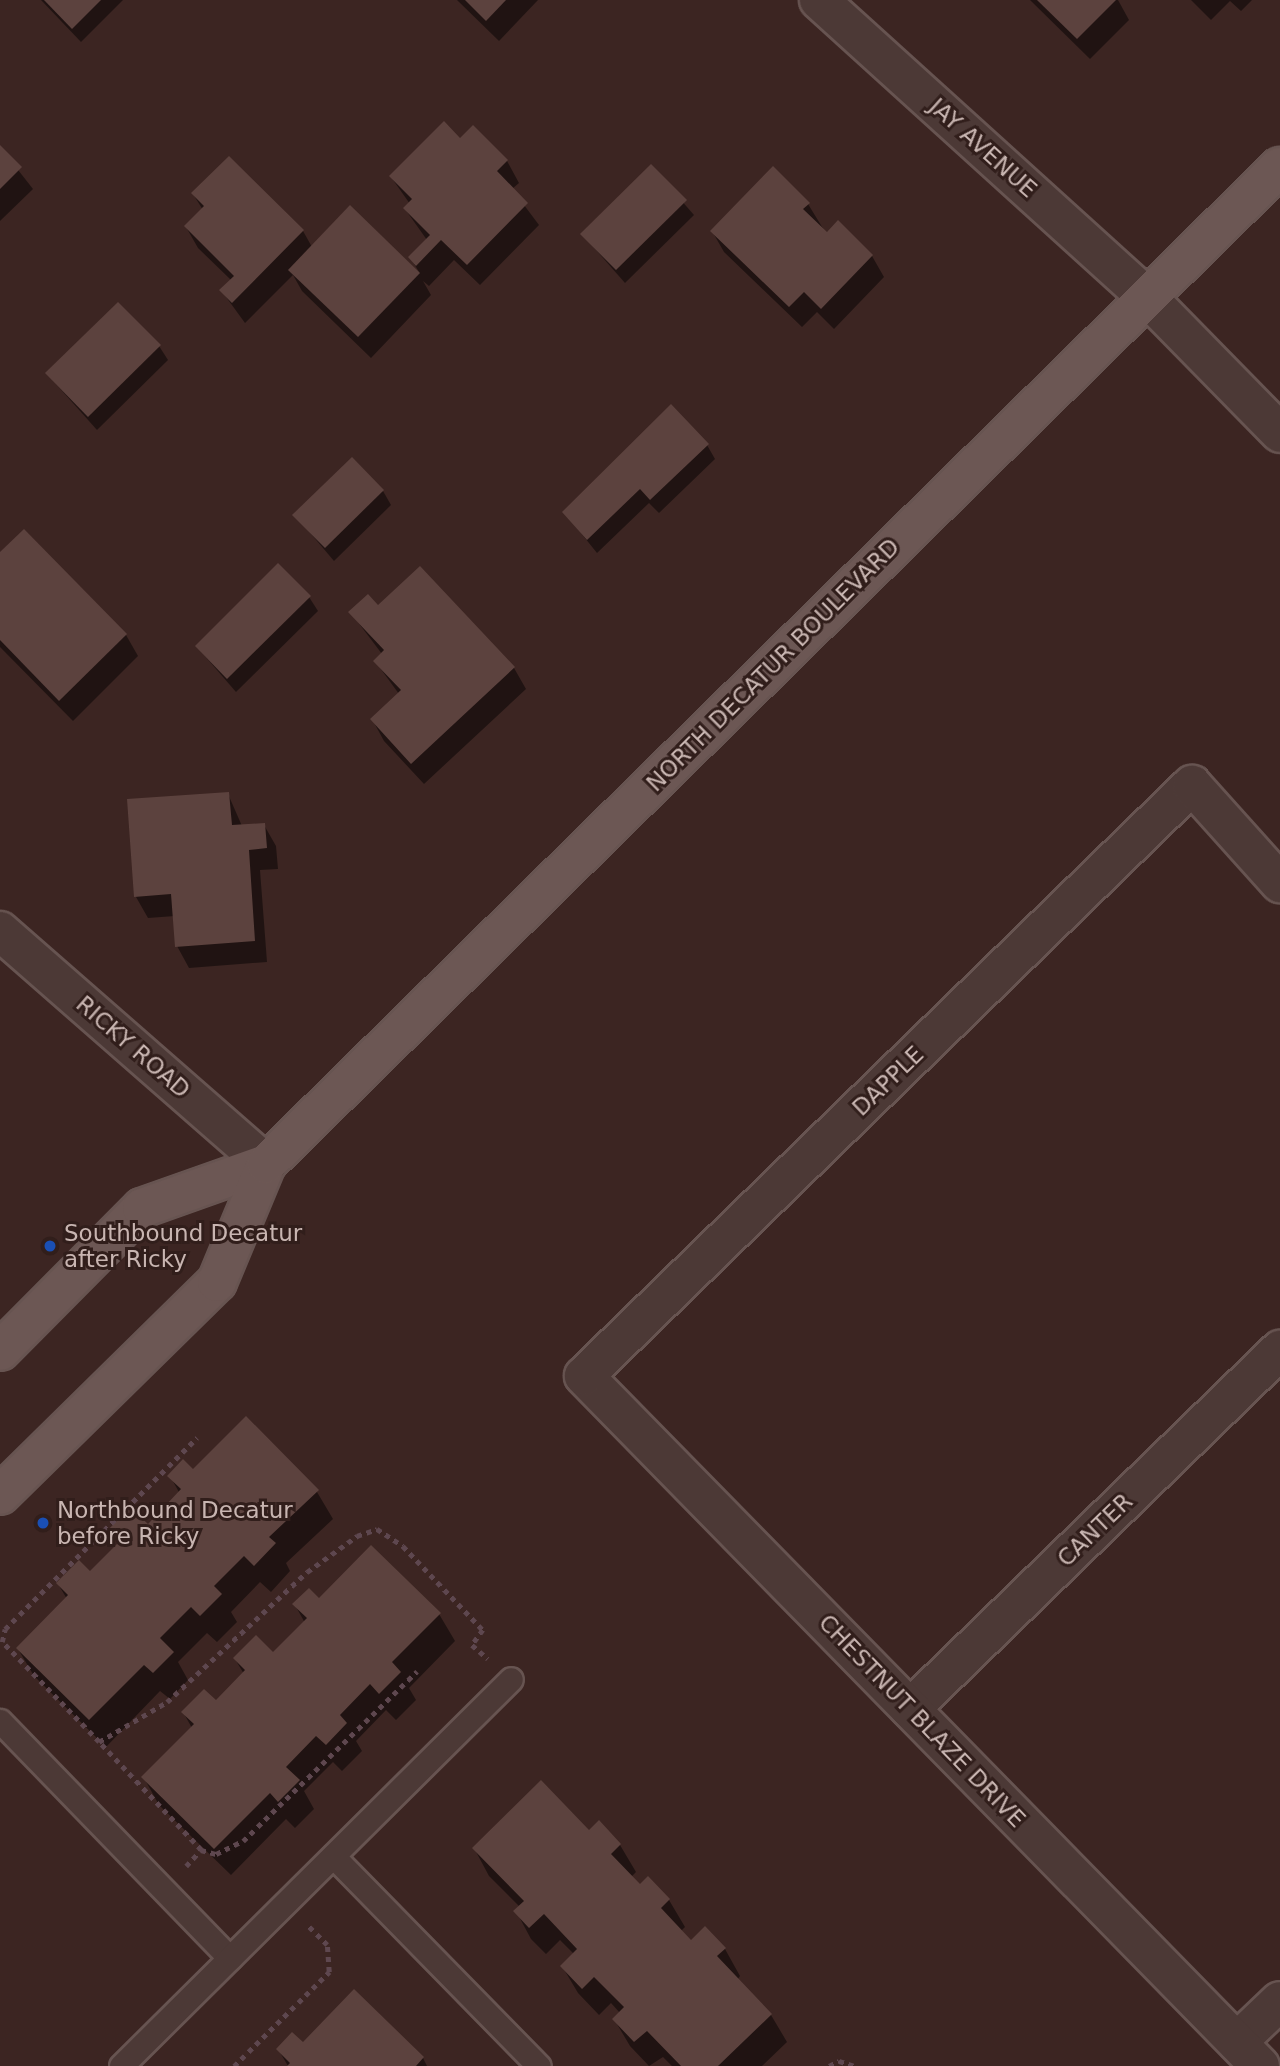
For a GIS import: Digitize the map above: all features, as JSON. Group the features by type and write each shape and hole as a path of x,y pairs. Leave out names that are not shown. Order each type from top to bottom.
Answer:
{"main road":[{"name":"NORTH DECATUR BOULEVARD","path":"0,1495 217,1282 266,1164 1280,167"},
{"name":"NORTH DECATUR BOULEVARD","path":"0,1351 142,1208 266,1164"}],"street":[{"name":"JAY AVENUE","path":"818,0 1147,297 1280,433"},
{"name":"DAPPLE","path":"584,1377 1192,785 1280,883"},
{"name":"RICKY ROAD","path":"0,931 266,1164"},
{"name":"CANTER","path":"910,1709 1280,1350"},
{"name":"CHESTNUT BLAZE DRIVE","path":"584,1377 1249,2054"},
{"path":"1249,2054 1280,2001"}],"lane":[{"path":"121,2066 511,1679"},
{"path":"0,1721 230,1958"},
{"path":"333,1856 539,2066"}],"path":[{"path":"197,1438 5,1629 2,1642 201,1850 216,1854 243,1841 417,1671"},
{"path":"99,1742 167,1702 307,1572 357,1536 377,1529 402,1546 483,1630 472,1646 511,1679"},
{"path":"164,1889 201,1850"},
{"path":"234,2066 330,1972 327,1945 285,1903"},
{"path":"829,2066 839,2061 854,2066"}],"building":[{"path":"44,0 101,0 72,29"},
{"path":"465,0 506,0 486,21"},
{"path":"1037,0 1116,0 1077,39"},
{"path":"444,121 460,138 473,125 508,160 497,171 528,203 467,265 441,240 416,266 408,257 430,235 403,208 412,199 389,176"},
{"path":"0,145 22,167 0,189"},
{"path":"229,156 304,230 232,303 219,290 234,276 184,226 204,206 191,193"},
{"path":"651,164 687,200 616,270 580,234"},
{"path":"773,166 810,203 803,209 827,232 838,220 873,255 821,309 804,292 789,307 710,231"},
{"path":"350,205 420,273 358,337 288,270"},
{"path":"118,302 161,345 88,417 45,373"},
{"path":"671,404 709,444 650,500 640,489 587,540 562,512"},
{"path":"352,457 384,490 325,548 292,515"},
{"path":"24,529 127,634 59,701 0,640 0,552"},
{"path":"278,563 311,596 227,679 195,646"},
{"path":"420,566 515,667 411,764 370,719 401,690 373,661 384,650 348,612 368,594 378,605"},
{"path":"229,792 232,825 265,823 267,848 249,850 255,941 175,947 171,894 134,897 127,799"},
{"path":"246,1416 319,1490 269,1537 276,1543 254,1566 244,1556 214,1586 222,1594 200,1616 191,1607 160,1638 174,1652 153,1673 144,1665 89,1720 16,1648 68,1595 56,1583 79,1560 90,1571 119,1542 108,1530 130,1507 148,1524 181,1489 167,1476 183,1459 193,1469"},
{"path":"371,1545 441,1613 392,1662 401,1672 379,1694 370,1684 340,1715 347,1723 326,1745 316,1736 286,1767 300,1780 278,1802 270,1793 214,1849 141,1777 194,1724 181,1712 204,1689 216,1700 245,1670 233,1658 256,1635 273,1652 307,1618 292,1604 309,1588 319,1598"},
{"path":"541,1780 589,1830 599,1820 621,1844 611,1854 640,1884 648,1876 670,1899 661,1908 691,1940 705,1926 726,1948 717,1956 772,2014 718,2066 681,2066 647,2031 634,2042 612,2019 624,2007 594,1977 582,1989 560,1966 577,1949 544,1914 529,1928 513,1911 524,1901 472,1848"},
{"path":"354,1989 424,2057 416,2066 287,2066 290,2063 276,2049 292,2032 303,2042"}],"place":[{"name":"Southbound Decatur after Ricky","path":"50,1246"},
{"name":"Northbound Decatur before Ricky","path":"43,1523"}]}
